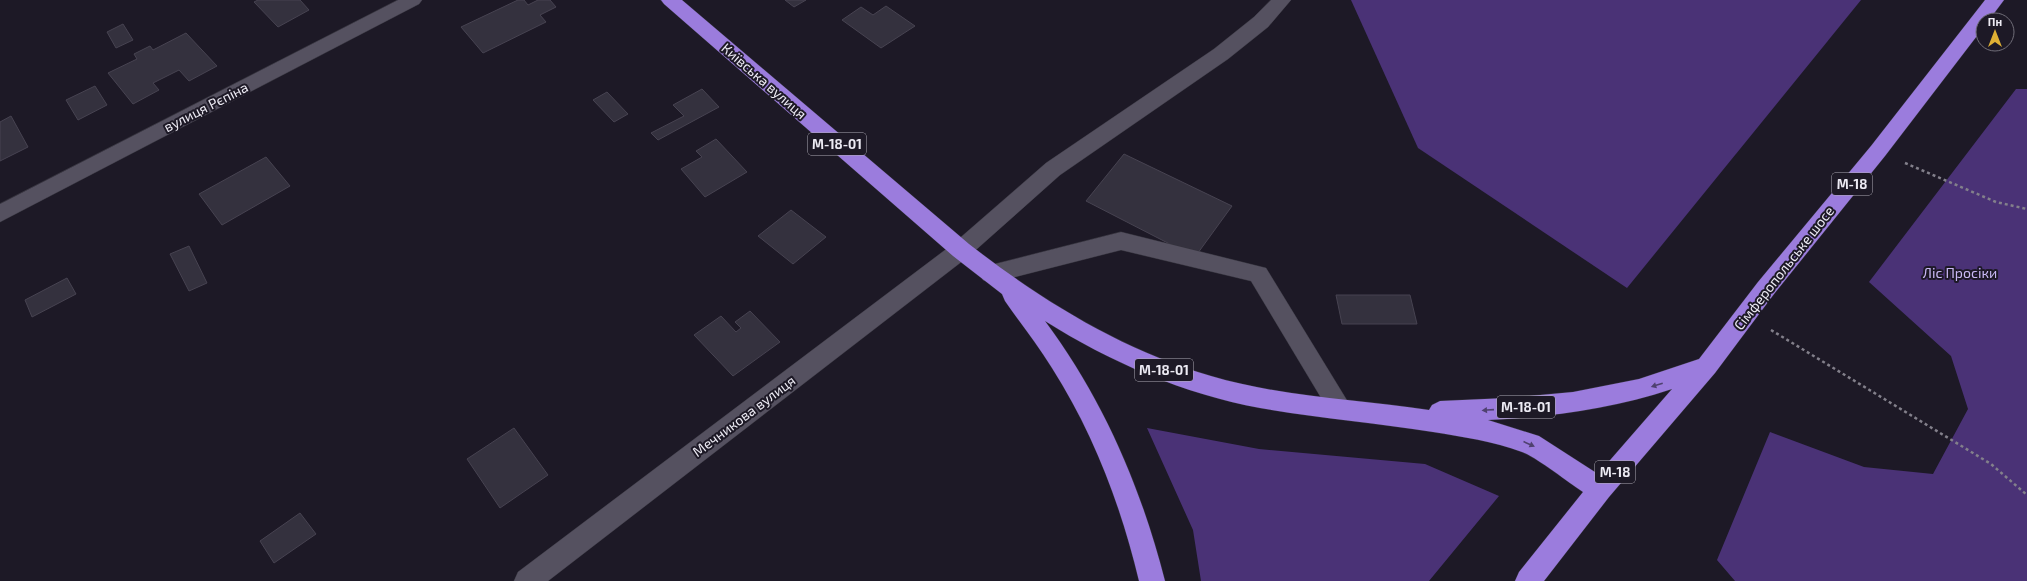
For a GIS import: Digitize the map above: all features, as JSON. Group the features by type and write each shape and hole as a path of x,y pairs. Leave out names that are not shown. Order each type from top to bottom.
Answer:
{"highway":[{"name":"Київська вулиця","path":"670,0 961,250 999,280"},
{"name":"Сімферопольське шосе","path":"1707,366 1746,315 1878,151 1995,0"},
{"name":"М-18-01","path":"999,280 1092,337 1135,358 1212,387 1299,404 1445,422 1481,429 1530,444 1600,489"},
{"name":"М-18-01","path":"999,280 1060,361 1100,430 1130,503 1145,550 1152,581"},
{"name":"М-18-01","path":"1340,409 1434,413 1495,410 1568,403 1646,388 1677,379 1707,366"},
{"name":"М-18","path":"1528,581 1600,489 1707,366"}],"street":[{"name":"вулиця Рєпіна","path":"0,214 413,0"},
{"name":"Мечникова вулиця","path":"527,581 961,250 1053,168 1220,54 1262,22 1282,0"},
{"path":"999,280 1121,241 1258,274 1340,409"}],"path":[{"path":"1878,151 1996,202 2027,210"},
{"path":"1746,315 1991,464 2027,495"}],"green space":[{"path":"1351,0 1861,0 1627,288 1418,148"},
{"name":"Ліс Просіки","path":"2016,89 2027,89 2027,581 1735,581 1717,560 1770,432 1864,467 1933,474 1968,409 1951,356 1869,282"},
{"path":"1147,428 1259,449 1425,464 1499,496 1429,581 1201,581 1193,530"}],"building":[{"path":"258,0 300,0 309,10 278,27 254,2"},
{"path":"518,0 524,0 528,5 538,0 550,0 556,7 540,15 546,22 483,53 461,27"},
{"path":"785,0 806,0 794,7"},
{"path":"886,6 915,26 881,48 842,20 861,7 873,15"},
{"path":"123,24 133,40 116,48 107,32"},
{"path":"186,33 217,66 189,81 179,70 153,83 159,90 133,104 108,73 137,59 134,54 150,46 153,50"},
{"path":"95,86 107,105 78,120 66,100"},
{"path":"702,89 719,107 658,140 651,133 684,116 673,105"},
{"path":"607,92 628,114 614,122 593,100"},
{"path":"11,116 28,147 0,161 0,122"},
{"path":"716,139 747,172 705,197 681,169 702,157 696,151"},
{"path":"1124,154 1232,206 1195,257 1086,201"},
{"path":"266,157 290,186 222,225 199,194"},
{"path":"791,210 826,237 793,264 758,236"},
{"path":"189,246 207,283 189,291 170,254"},
{"path":"67,278 76,294 32,317 25,300"},
{"path":"1336,295 1410,295 1417,324 1342,324"},
{"path":"750,311 780,342 733,376 694,335 721,316 736,332 741,328 735,322"},
{"path":"514,428 548,475 500,508 467,459"},
{"path":"300,513 316,534 274,563 260,541"}]}
